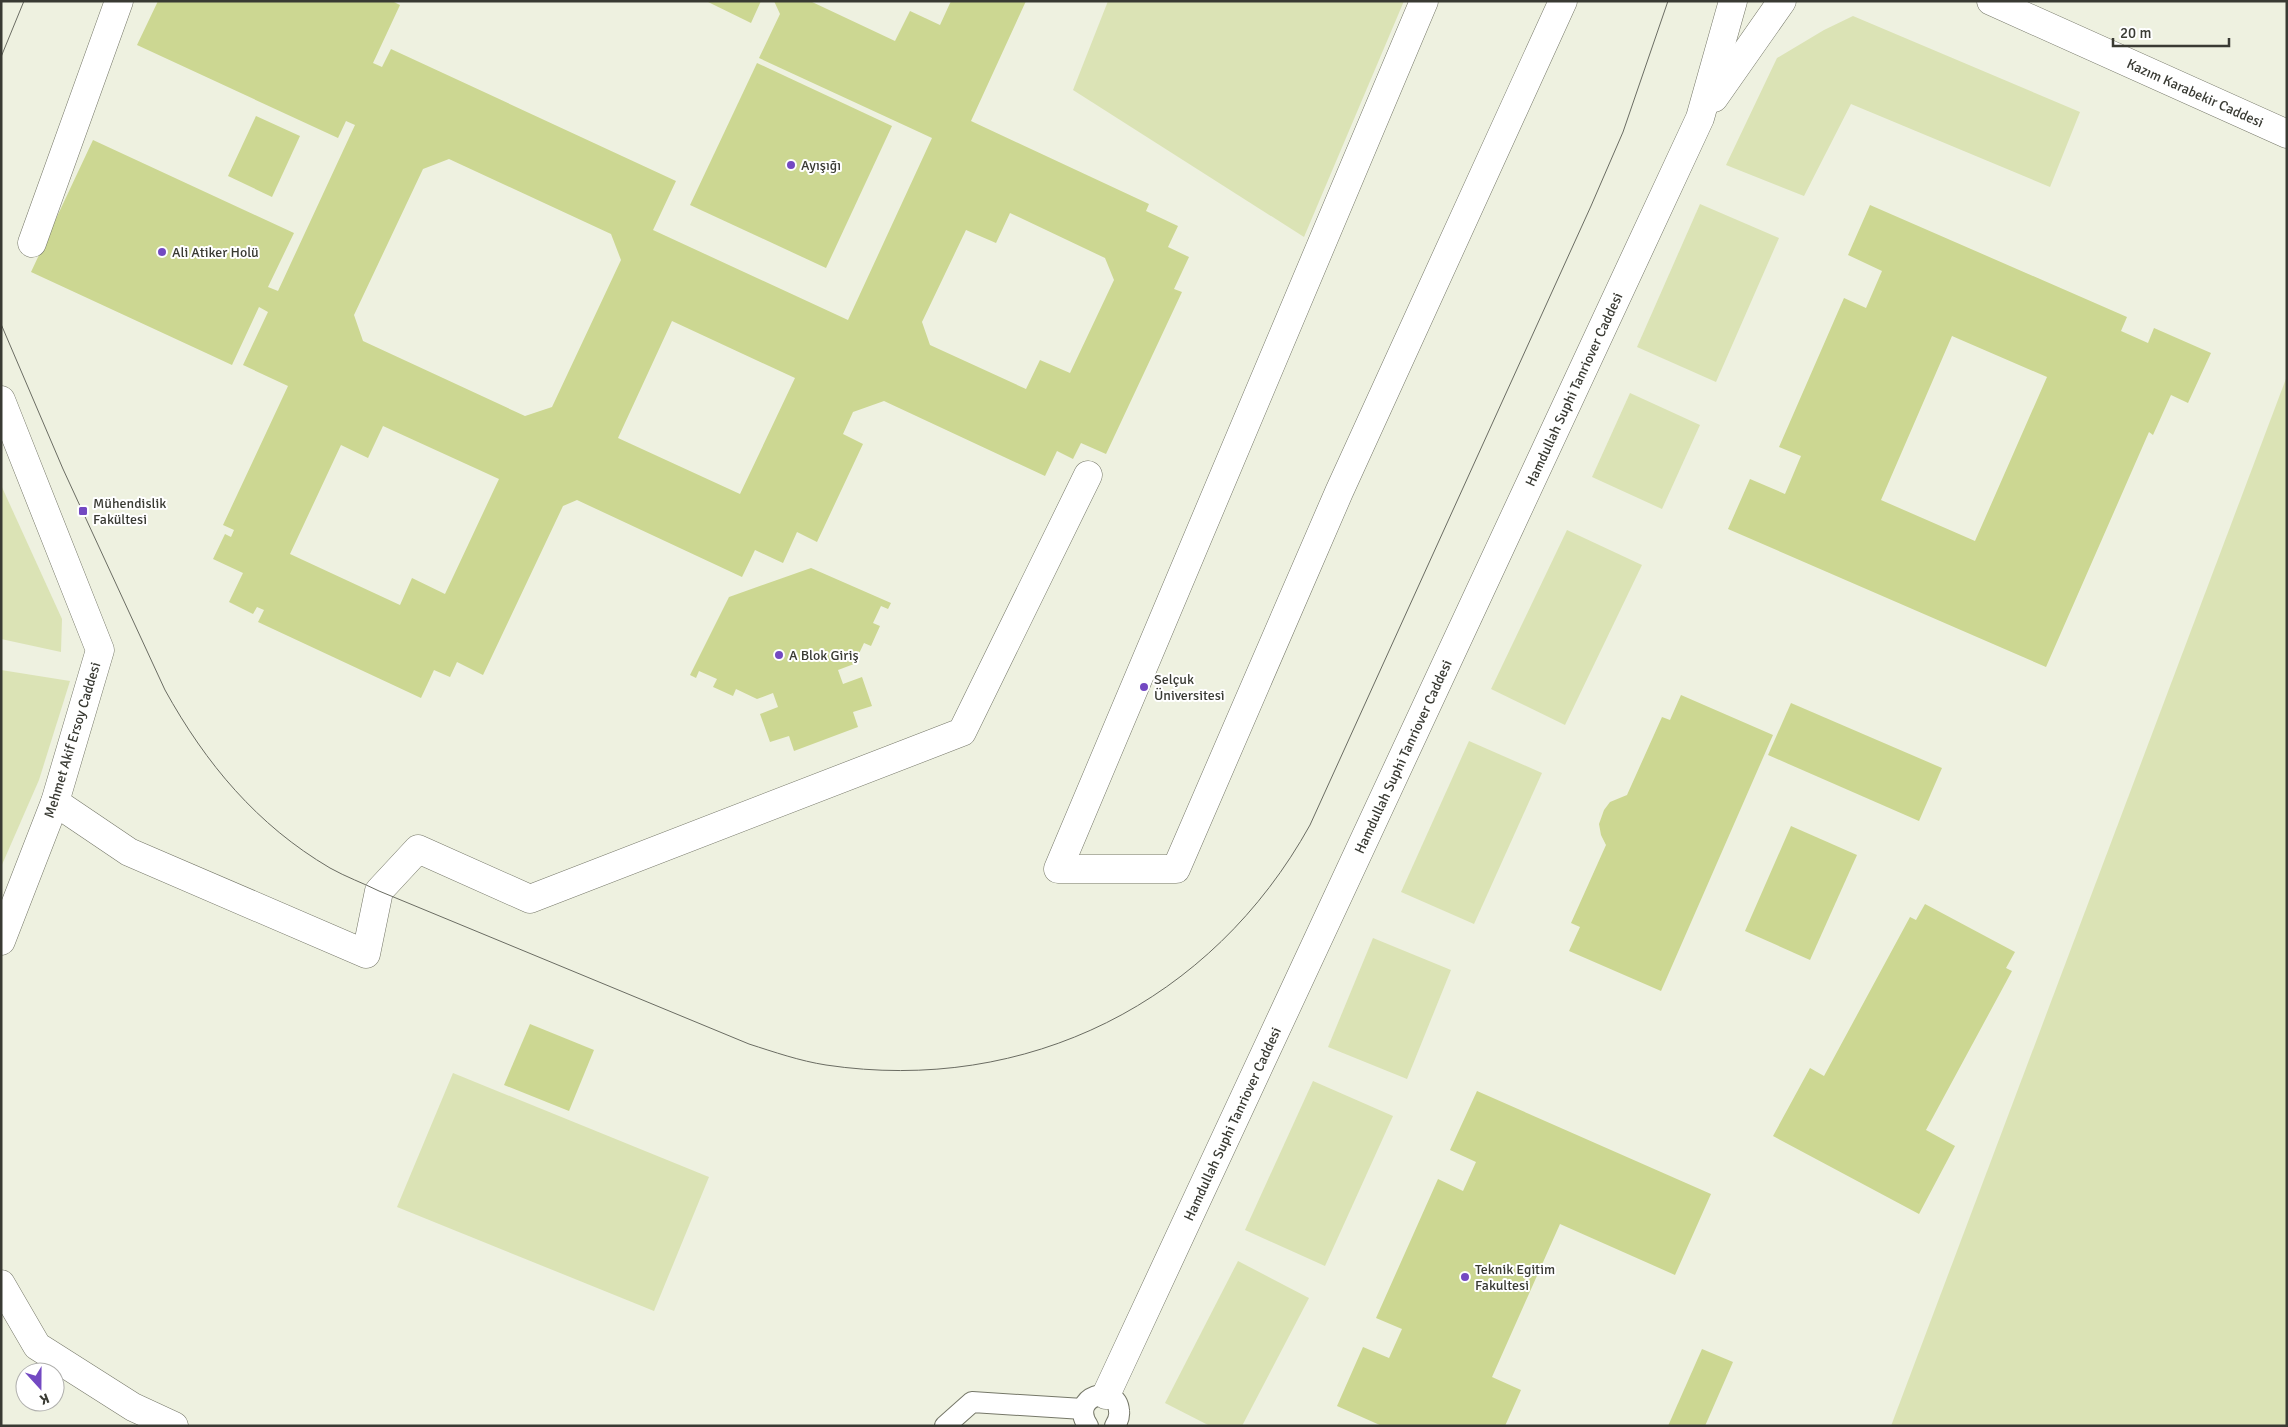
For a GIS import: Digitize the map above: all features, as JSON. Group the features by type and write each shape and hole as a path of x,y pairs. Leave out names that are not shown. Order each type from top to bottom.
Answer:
{"street":[{"path":"32,243 119,1"},
{"path":"1424,1 1058,869 1176,869 1338,492 1563,1"},
{"path":"1700,118 1734,1"},
{"path":"1700,118 1782,1"},
{"name":"Kazım Karabekir Caddesi","path":"1993,2 2287,134"},
{"name":"Hamdullah Suphi Tanriover Caddesi","path":"1092,1410 1700,118"},
{"name":"Mehmet Akif Ersoy Caddesi","path":"1,400 100,650 55,802 1,940"},
{"path":"55,802 128,852 366,954 379,891 418,849 530,899 962,732 1088,475"},
{"path":"1,1284 37,1346 133,1407 174,1426"}],"lane":[{"path":"945,1426 972,1402 1092,1410 1116,1401 1120,1412 1118,1425"}],"green space":[{"path":"1108,1 1404,1 1304,237 1073,90"},
{"path":"1853,16 2080,112 2050,187 1851,104 1804,196 1726,165 1777,58 1824,30"},
{"path":"1700,204 1779,238 1716,382 1637,347"},
{"path":"2287,376 2287,1426 1891,1426"},
{"path":"1630,393 1700,425 1662,509 1592,477"},
{"path":"1,485 62,619 61,652 1,639"},
{"path":"1567,530 1642,565 1565,725 1491,689"},
{"path":"1,670 70,681 39,780 1,867"},
{"path":"1469,741 1542,773 1474,924 1401,892"},
{"path":"1373,938 1451,970 1407,1079 1328,1047"},
{"path":"453,1073 709,1177 654,1311 397,1207"},
{"path":"1313,1081 1393,1116 1325,1266 1245,1230"},
{"path":"1238,1261 1309,1298 1242,1426 1210,1426 1165,1403"}],"building":[{"path":"158,1 392,1 400,5 373,63 382,67 391,49 676,181 653,230 848,320 932,138 759,58 780,14 774,1 810,1 895,41 910,11 940,25 951,1 1026,1 971,121 1149,204 1146,211 1178,226 1168,247 1189,257 1174,289 1182,292 1106,454 1081,443 1073,459 1057,451 1045,476 884,401 853,412 843,434 863,444 817,542 797,532 783,563 755,550 742,577 577,500 563,506 483,675 457,662 450,677 434,670 421,698 258,622 264,610 257,607 253,614 229,602 243,573 213,559 225,534 231,537 234,530 223,525 288,386 243,365 268,312 259,307 232,365 31,272 93,140 294,233 268,287 278,291 355,125 346,121 338,138 137,45","holes":["449,159 611,234 621,260 552,407 525,416 363,341 354,315 423,169","1010,213 1105,258 1114,280 1070,373 1040,360 1026,389 930,345 922,322 966,230 996,243","672,321 795,378 740,494 618,438","383,426 499,479 445,594 412,578 400,605 290,554 341,445 368,458"]},
{"path":"706,1 761,1 751,23"},
{"name":"Ayışığı","path":"757,63 892,126 826,268 690,205"},
{"path":"256,116 300,136 272,197 228,176"},
{"path":"1870,205 2127,317 2121,331 2148,343 2154,328 2211,353 2188,403 2171,395 2153,435 2149,432 2046,667 1728,529 1750,479 1785,494 1801,456 1779,447 1844,298 1866,308 1882,271 1848,255","holes":["1952,336 2047,377 1975,541 1881,500"]},
{"name":"A Blok Giriş","path":"811,568 891,603 888,609 881,606 873,623 880,626 871,646 864,643 854,664 838,670 843,684 862,677 872,706 853,712 858,727 794,751 789,736 770,742 760,714 778,707 773,693 757,699 736,689 733,696 713,687 717,679 699,671 696,678 690,675 729,597"},
{"path":"1681,695 1773,735 1661,991 1569,951 1580,927 1571,923 1606,845 1601,835 1599,824 1604,810 1610,802 1627,795 1662,717 1670,720"},
{"path":"1791,703 1942,768 1919,821 1768,755"},
{"path":"1791,826 1857,855 1810,960 1745,931"},
{"path":"1925,904 2015,952 2006,968 2012,971 1926,1130 1955,1146 1919,1214 1773,1136 1810,1068 1824,1076 1910,917 1916,920"},
{"path":"530,1024 594,1050 569,1111 504,1085"},
{"name":"Teknik Egitim Fakultesi","path":"1477,1091 1711,1194 1675,1275 1560,1224 1492,1377 1521,1390 1505,1426 1382,1426 1337,1406 1363,1347 1389,1358 1402,1329 1376,1318 1438,1179 1463,1191 1476,1162 1450,1150"},
{"path":"1702,1349 1733,1362 1705,1426 1668,1426"}],"tram line":[{"path":"1,57 24,1"},
{"path":"1,324 63,469 165,690 216,768 236,791 279,832 330,868 379,891 749,1044 797,1059 826,1065 900,1071 973,1065 1042,1049 1107,1023 1167,987 1221,941 1269,887 1310,825 1591,206 1623,132 1668,1"}],"place":[{"name":"Ayışığı","path":"791,165"},
{"name":"Ali Atiker Holü","path":"162,252"},
{"name":"Mühendislik Fakültesi","path":"83,511"},
{"name":"A Blok Giriş","path":"779,655"},
{"name":"Selçuk Üniversitesi","path":"1144,687"},
{"name":"Teknik Egitim Fakultesi","path":"1465,1277"}]}
